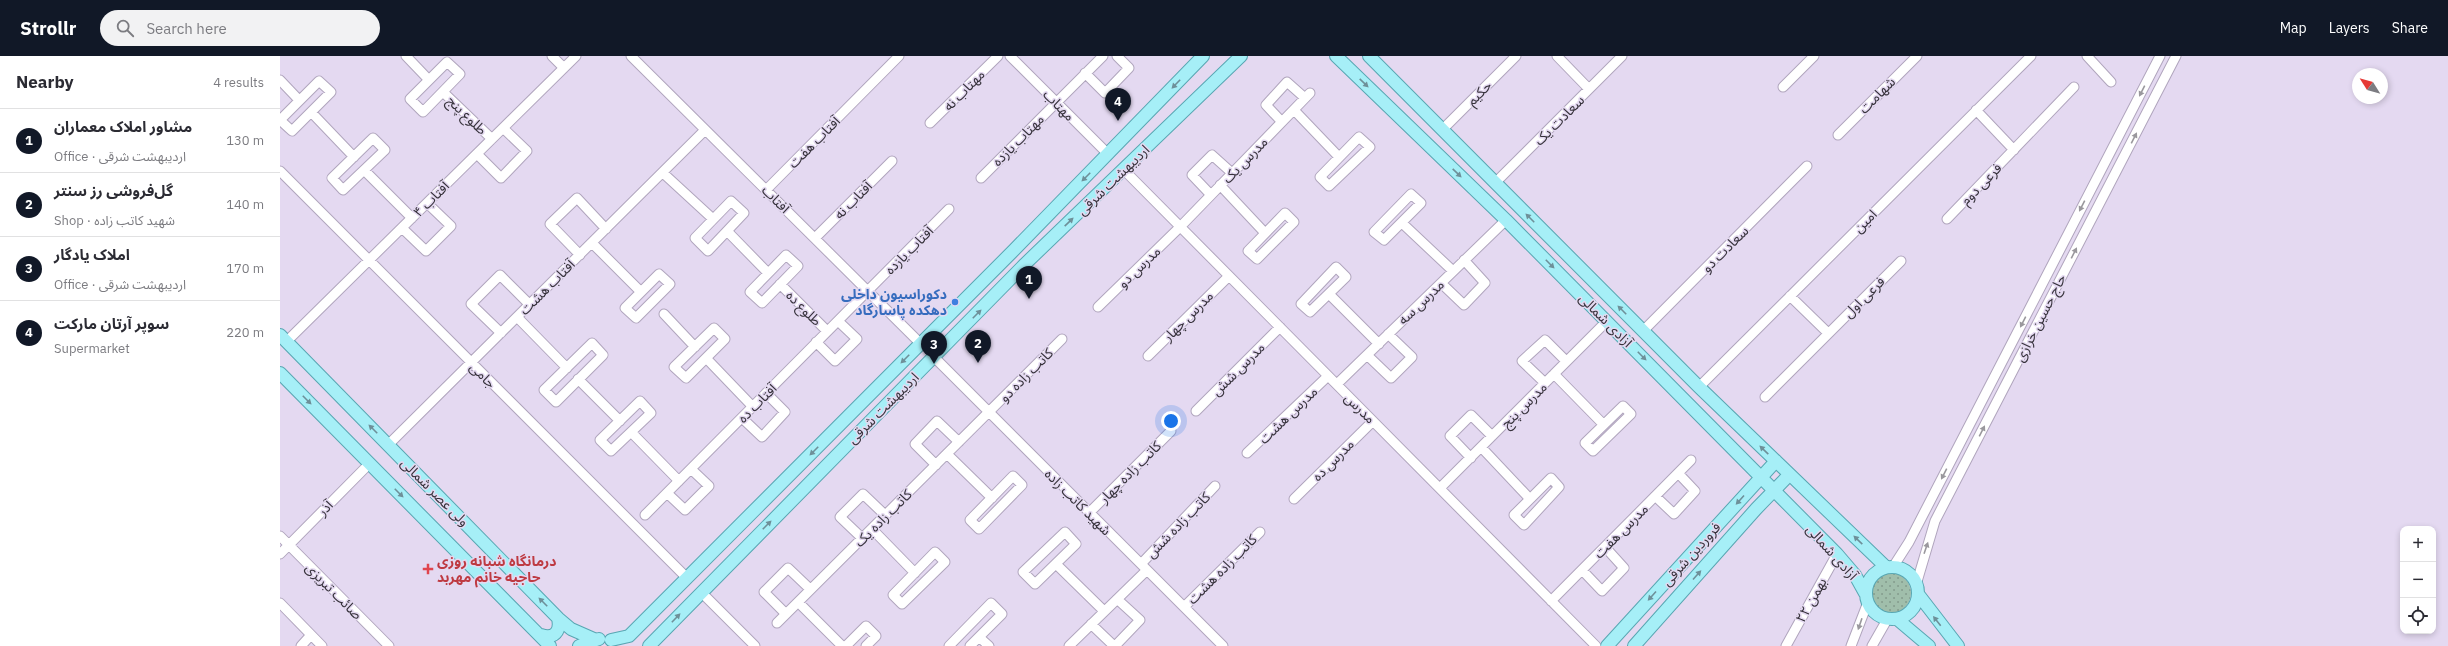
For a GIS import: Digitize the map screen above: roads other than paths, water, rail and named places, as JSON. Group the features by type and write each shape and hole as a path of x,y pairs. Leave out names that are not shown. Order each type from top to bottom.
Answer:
{"main road":[{"name":"اردیبهشت شرقی","path":"611,640 629,636 1030,234 1203,56"},
{"name":"اردیبهشت شرقی","path":"651,644 1039,251 1241,56"},
{"name":"آزادی شمالی","path":"1336,56 1506,220 1837,554 1855,575 1866,598"},
{"name":"آزادی شمالی","path":"1369,56 1698,387 1789,475 1889,567"},
{"path":"1030,234 1025,244 1026,248 1032,252 1039,251"},
{"path":"1000,263 1013,264 1015,267 1015,275"},
{"name":"ولی عصر شمالی","path":"283,339 558,618 571,629 596,640"},
{"name":"ولی عصر شمالی","path":"280,373 541,635 550,646"},
{"name":"فروردین شرقی","path":"1607,646 1776,461"},
{"name":"فروردین شرقی","path":"1634,646 1773,490 1789,475"},
{"path":"1929,646 1892,618 1872,609 1866,598 1871,577 1889,567 1907,572 1917,590 1958,646"},
{"path":"1892,618 1911,609 1917,590"},
{"path":"541,635 549,637 556,634 560,626 558,618"},
{"path":"640,625 642,637 651,644"},
{"path":"579,646 596,640 611,640 622,646"}],"street":[{"path":"406,56 429,80"},
{"path":"552,56 564,68"},
{"name":"آفتاب ۴","path":"283,339 369,261 576,56"},
{"name":"آفتاب","path":"631,56 920,343"},
{"name":"آفتاب هفت","path":"766,190 899,56"},
{"name":"مهتاب نه","path":"930,123 998,56"},
{"name":"مهتاب","path":"1010,56 1108,154"},
{"path":"1085,73 1105,93 1129,68 1117,56"},
{"name":"حکیم","path":"1442,130 1516,56"},
{"path":"1557,56 1589,89"},
{"name":"سعادت یک","path":"1495,183 1622,56"},
{"path":"1783,87 1814,56"},
{"name":"شهامت","path":"1838,135 1917,56"},
{"name":"امین","path":"1698,387 2030,56"},
{"path":"2087,56 2112,82"},
{"name":"حاج حسین خرازی","path":"1889,567 1909,542 2160,56"},
{"name":"حاج حسین خرازی","path":"1917,590 1935,521 2176,56"},
{"name":"مهتاب یازده","path":"980,178 1085,73 1098,58"},
{"path":"447,62 460,74 423,112 410,99 429,80 447,62"},
{"path":"280,80 300,100"},
{"path":"319,80 331,92 292,131 280,120 300,100 319,80"},
{"name":"مدرس یک","path":"1180,227 1308,96 1287,82 1266,105 1282,122"},
{"path":"1976,110 2014,150 2074,87"},
{"name":"طلوع پنج","path":"443,92 492,139"},
{"path":"1294,110 1339,157"},
{"path":"311,112 354,157"},
{"path":"477,154 501,178 527,151 503,128"},
{"name":"آفتاب هشت","path":"388,445 706,130"},
{"path":"1359,137 1370,147 1329,186 1320,177 1339,157 1359,137"},
{"path":"373,138 385,150 364,170 343,190 332,178 373,138"},
{"name":"فرعی دوم","path":"1947,219 2014,150"},
{"path":"1211,195 1192,175 1212,155 1232,173"},
{"name":"آفتاب نه","path":"815,238 892,161"},
{"name":"سعادت دو","path":"1643,331 1807,166"},
{"path":"364,170 412,218"},
{"name":"مدرس","path":"1124,170 1596,646"},
{"name":"جامی","path":"280,171 687,578"},
{"path":"663,173 713,219"},
{"path":"1220,185 1265,233"},
{"path":"1411,194 1421,203 1402,223 1384,240 1374,232 1411,194"},
{"path":"580,255 550,224 577,198 606,229"},
{"path":"731,200 744,213 708,251 695,238 713,219 731,200"},
{"path":"402,228 426,251 451,226 427,203"},
{"name":"آفتاب یازده","path":"868,290 949,209"},
{"path":"1285,213 1294,222 1257,259 1248,251 1265,233 1285,213"},
{"name":"مدرس سه","path":"1337,384 1506,220"},
{"path":"1402,223 1453,272"},
{"name":"مدرس دو","path":"1098,307 1180,227"},
{"path":"727,231 768,273"},
{"path":"592,243 641,292"},
{"path":"786,255 798,266 762,303 750,292 768,273 786,255"},
{"path":"1441,283 1464,306 1485,283 1464,260"},
{"name":"فرعی اول","path":"1828,333 1901,261"},
{"path":"1336,267 1346,277 1329,294 1310,312 1301,304 1336,267"},
{"path":"660,274 670,284 636,318 626,308 641,292 660,274"},
{"path":"501,333 471,304 490,284 500,275 530,305"},
{"name":"مدرس چهار","path":"1148,356 1229,276"},
{"name":"طلوع ده","path":"780,284 828,331"},
{"name":"آفتاب ده","path":"645,515 868,290"},
{"path":"1329,294 1378,344"},
{"path":"1765,397 1828,333 1790,296"},
{"path":"664,314 695,346"},
{"path":"517,317 567,368"},
{"path":"816,342 835,361 857,339 838,321"},
{"name":"مدرس پنج","path":"1440,488 1607,321"},
{"name":"مدرس شش","path":"1196,411 1280,327"},
{"path":"714,328 725,339 686,378 674,367 695,346 714,328"},
{"path":"1367,355 1391,378 1412,357 1388,334"},
{"name":"کاتب زاده دو","path":"989,412 1062,339"},
{"path":"1545,384 1522,361 1545,340 1566,362"},
{"path":"592,343 604,355 556,402 544,390 567,368 592,343"},
{"name":"شهید کاتب زاده","path":"934,357 1223,646"},
{"path":"706,358 753,406"},
{"path":"1554,374 1603,424"},
{"name":"مدرس هشت","path":"1247,454 1328,376"},
{"path":"578,380 620,421"},
{"path":"742,418 762,437 786,412 766,393"},
{"path":"640,401 651,413 611,451 600,440 620,421 640,401"},
{"path":"1623,406 1631,414 1593,451 1585,443 1603,424 1623,406"},
{"name":"کاتب زاده یک","path":"777,623 989,412"},
{"path":"1471,458 1450,436 1471,415 1492,436"},
{"path":"936,465 915,444 937,421 959,442"},
{"name":"مدرس ده","path":"1294,499 1373,421"},
{"name":"کاتب زاده چهار","path":"1089,512 1171,431"},
{"path":"631,432 679,481"},
{"path":"1481,447 1530,499"},
{"path":"947,454 992,498"},
{"name":"مدرس هفت","path":"1551,601 1691,460"},
{"name":"آذر","path":"280,554 370,463"},
{"path":"667,493 685,510 709,486 691,468"},
{"path":"1655,496 1674,514 1695,491 1678,473"},
{"path":"1013,476 1022,485 979,529 970,520 992,498 1013,476"},
{"path":"1551,478 1559,487 1524,525 1514,515 1530,499 1551,478"},
{"name":"کاتب زاده شش","path":"1069,646 1117,599 1214,486"},
{"path":"862,538 840,517 863,494 885,515"},
{"path":"872,529 915,573"},
{"path":"1065,532 1076,544 1056,564 1035,584 1024,572 1065,532"},
{"name":"کاتب زاده هشت","path":"1184,607 1260,532"},
{"name":"صائب تبریزی","path":"280,536 389,646"},
{"path":"1582,570 1602,591 1624,568 1605,547"},
{"path":"936,552 945,562 902,604 893,595 915,573 936,552"},
{"name":"۲۲ بهمن","path":"1786,646 1837,554"},
{"path":"1056,564 1104,611"},
{"path":"786,614 764,592 788,568 810,589"},
{"path":"701,592 754,646"},
{"path":"1851,646 1866,598"},
{"path":"1091,624 1115,646 1140,620 1117,599"},
{"path":"798,602 842,646"},
{"path":"280,603 322,646"},
{"path":"949,646 991,603 1002,614 970,646"},
{"path":"1872,646 1892,618"},
{"path":"846,646 866,626 876,636 866,646"},
{"path":"301,646 311,635"},
{"path":"979,637 989,646"}],"place":[{"name":"سوپر آرتان مارکت","path":"1118,121"},
{"name":"مشاور املاک معماران","path":"1029,299"},
{"name":"دکوراسیون داخلی دهکده پاسارگاد","path":"955,302"},
{"name":"گل‌فروشی رز سنتر","path":"978,363"},
{"name":"املاک یادگار","path":"934,364"},
{"name":"درمانگاه شبانه‌ روزی حاجیه‌ خانم مهربد","path":"428,569"}]}
